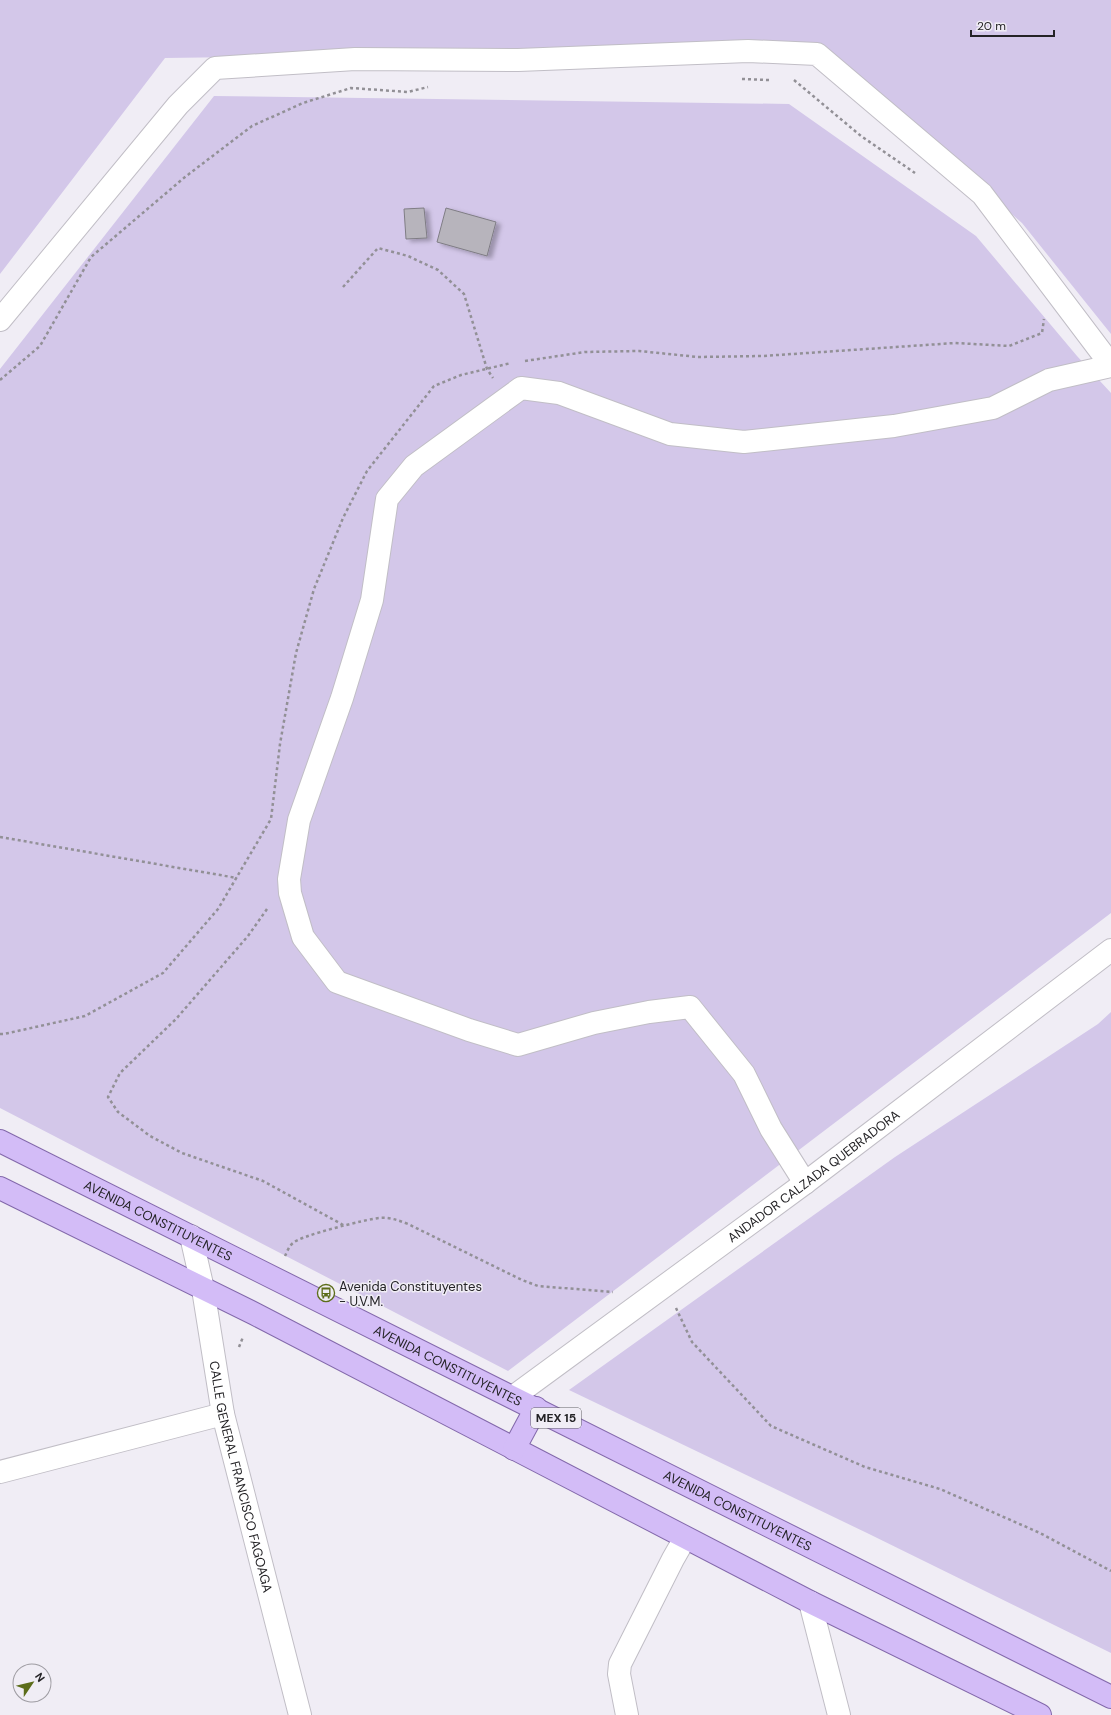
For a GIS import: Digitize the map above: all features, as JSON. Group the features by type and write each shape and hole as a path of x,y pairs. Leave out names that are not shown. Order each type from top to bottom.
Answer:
{"main road":[{"name":"AVENIDA CONSTITUYENTES","path":"0,1141 513,1396 1111,1697"},
{"path":"0,1188 203,1289 810,1602 1040,1715"},
{"path":"514,1449 536,1408"}],"street":[{"path":"0,320 178,105 215,68 355,59 518,60 748,51 817,54 982,194 1111,365 1049,380 993,408 894,426 744,442 670,434 559,393 520,388 414,466 387,499 372,600 342,698 299,820 289,879 290,892 303,937 337,982 470,1030 518,1045 594,1023 649,1012 690,1007 744,1074 771,1129 805,1183"},
{"name":"ANDADOR CALZADA QUEBRADORA","path":"513,1396 805,1183 1111,950"},
{"name":"CALLE GENERAL FRANCISCO FAGOAGA","path":"191,1236 203,1289 223,1414 300,1715"},
{"path":"0,1472 223,1414"},
{"path":"627,1715 619,1674 620,1664 673,1558 685,1538"},
{"path":"810,1602 839,1715"}],"path":[{"path":"736,78 773,80"},
{"path":"788,80 796,80 861,136 920,176"},
{"path":"0,380 40,346 91,257 185,178 252,126 302,103 351,88 408,92 430,86"},
{"path":"343,286 378,248 408,256 438,270 464,294 487,369 505,399"},
{"path":"524,362 585,352 638,351 698,357 763,356 955,343 1010,346 1042,333 1044,313"},
{"path":"0,1034 86,1016 163,973 218,909 270,819 280,744 296,654 314,589 343,518 367,471 434,386 461,374 517,362"},
{"path":"0,837 237,878"},
{"path":"289,879 248,936 176,1019 120,1073 108,1097 118,1112 150,1136 182,1153 263,1181 345,1226"},
{"path":"282,1260 293,1243 299,1239 379,1218 393,1218 522,1280 538,1286 615,1292"},
{"path":"663,1288 672,1300 692,1342 771,1426 865,1468 940,1489 1040,1533 1111,1571"}],"shaded area":[{"path":"0,0 1111,0 1111,334 1022,223 825,49 165,58 0,274"},
{"path":"214,96 789,104 976,236 1077,356 1111,393 1111,913 508,1371 0,1108 0,369"},
{"path":"1111,1012 1111,1653 867,1533 569,1390 895,1157 1098,1024"}],"building":[{"path":"424,208 427,238 406,239 404,209"},
{"path":"446,208 496,222 487,256 437,242"}],"place":[{"name":"Avenida Constituyentes - U.V.M.","path":"326,1293"}]}
